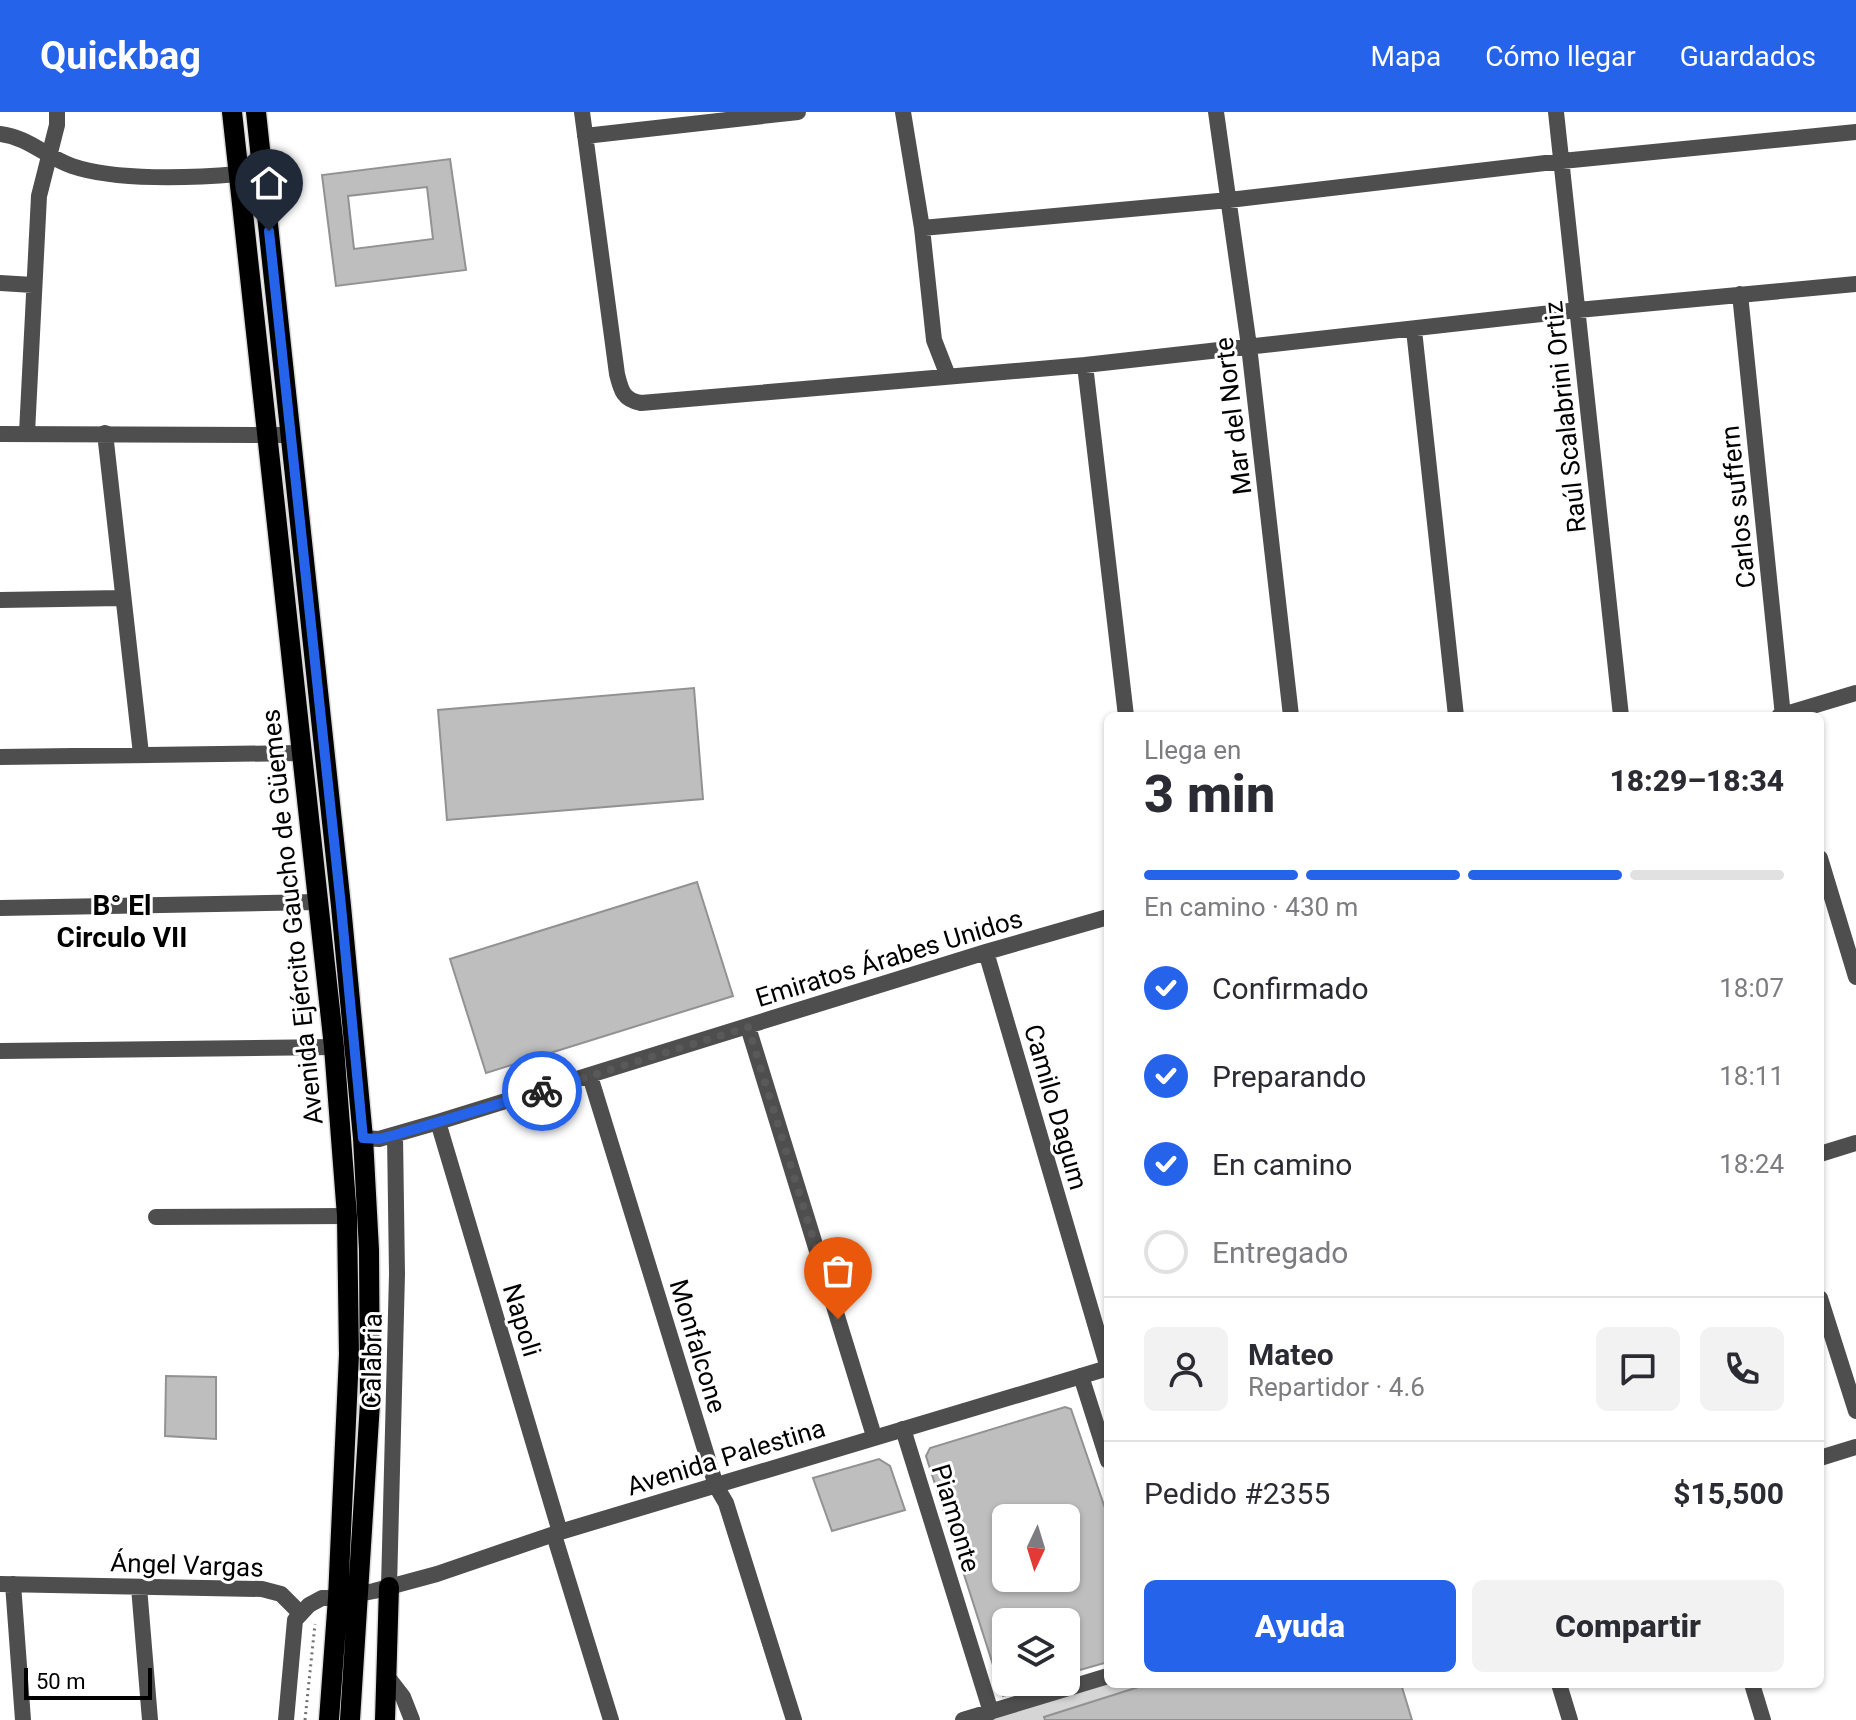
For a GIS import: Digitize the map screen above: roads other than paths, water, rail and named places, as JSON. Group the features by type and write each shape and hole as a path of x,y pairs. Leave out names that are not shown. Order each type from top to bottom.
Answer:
{"main road":[{"name":"Avenida Ejército Gaucho de Güemes","path":"232,112 334,1047 347,1216 350,1720"},
{"name":"Avenida Ejército Gaucho de Güemes","path":"256,112 341,906 363,1138 369,1250 370,1390 348,1596 329,1720"},
{"path":"385,1720 389,1587"}],"street":[{"path":"27,433 39,196 57,125 57,112"},
{"path":"582,112 617,374 621,390 630,401 654,403 1085,365 1578,310 1856,284"},
{"path":"585,136 798,112"},
{"path":"903,112 922,228 934,340 948,376"},
{"name":"Mar del Norte","path":"1216,112 1249,346 1291,712"},
{"name":"Raúl Scalabrini Ortiz","path":"1556,112 1621,712"},
{"path":"922,228 1229,200 1562,161 1856,132"},
{"path":"0,134 30,142 47,156 74,167 114,174 238,174"},
{"path":"0,283 33,285"},
{"name":"Carlos suffern","path":"1740,294 1781,712"},
{"path":"1414,330 1456,712"},
{"path":"1085,365 1126,712"},
{"path":"105,433 141,754"},
{"path":"0,434 290,435"},
{"path":"0,600 122,598"},
{"path":"1794,712 1856,693"},
{"path":"0,757 302,753"},
{"path":"1824,871 1856,977"},
{"path":"0,908 318,902"},
{"name":"Emiratos Árabes Unidos","path":"363,1138 379,1139 395,1135 1104,918"},
{"name":"Camilo Dagum","path":"986,952 1104,1354"},
{"path":"748,1027 874,1436"},
{"path":"0,1051 334,1047"},
{"name":"Monfalcone","path":"590,1076 716,1486 726,1503 794,1720"},
{"name":"Napoli","path":"438,1122 611,1720"},
{"name":"Calabria","path":"389,1587 397,1321 395,1135"},
{"path":"1824,1153 1856,1143"},
{"path":"156,1217 347,1216"},
{"path":"1824,1311 1856,1411"},
{"name":"Avenida Palestina","path":"348,1596 389,1587 874,1436 1104,1369"},
{"path":"1081,1376 1104,1448"},
{"name":"Piamonte","path":"903,1429 991,1712"},
{"path":"1824,1457 1856,1447"},
{"path":"6,1584 23,1720"},
{"name":"Ángel Vargas","path":"6,1584 274,1590 300,1613"},
{"path":"139,1587 150,1720"},
{"path":"286,1720 295,1620 322,1598 348,1596"},
{"path":"386,1675 403,1697 412,1720"},
{"path":"963,1720 1104,1677"},
{"path":"1560,1688 1570,1720"},
{"path":"1753,1688 1763,1720"}],"district":[{"name":"B° El Circulo VII","path":"122,921"}]}
